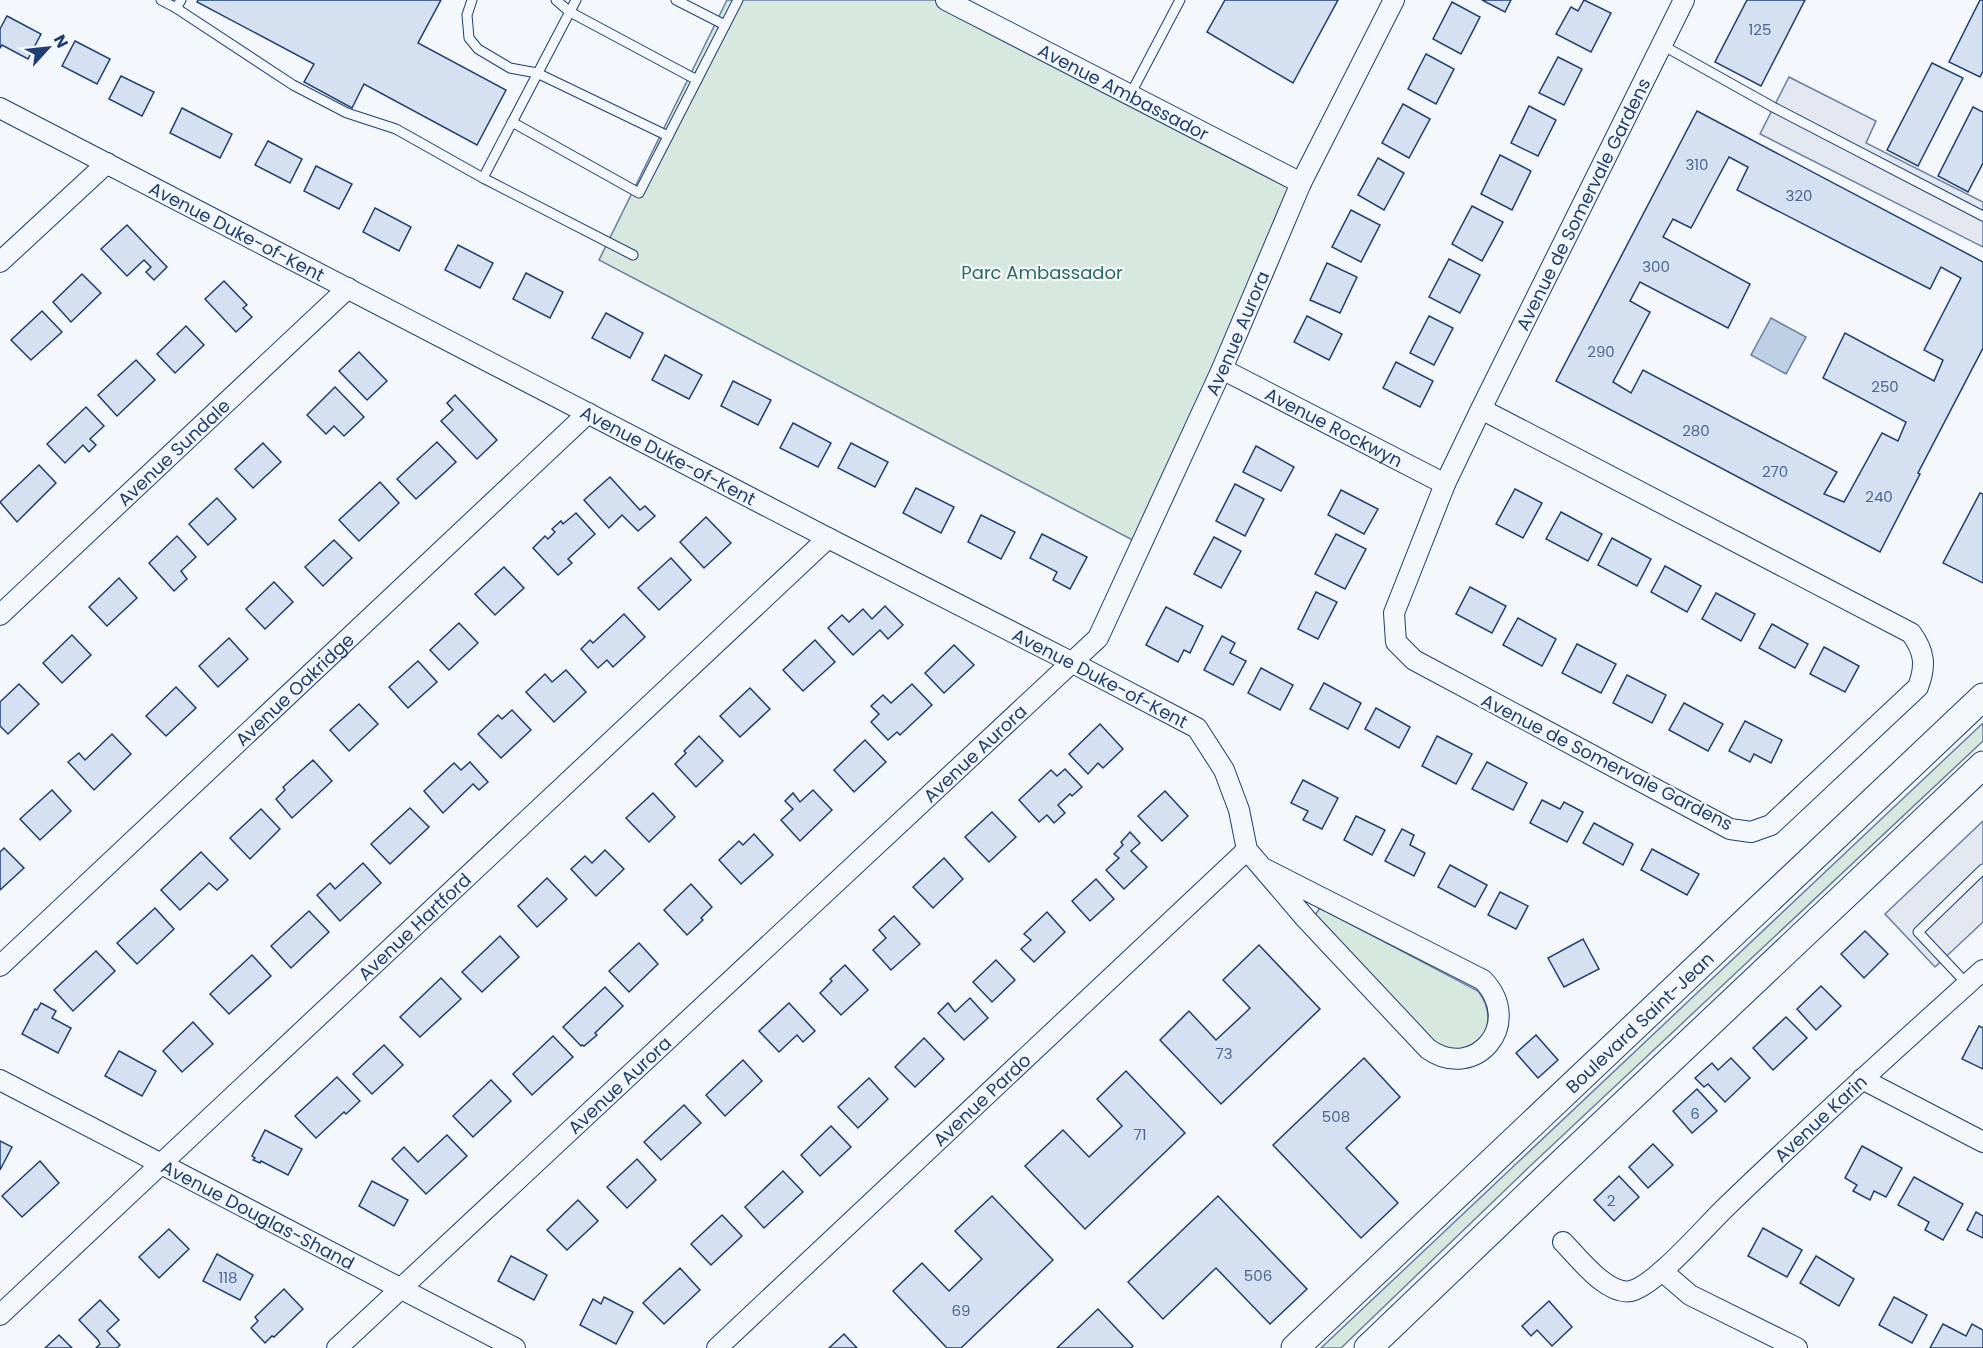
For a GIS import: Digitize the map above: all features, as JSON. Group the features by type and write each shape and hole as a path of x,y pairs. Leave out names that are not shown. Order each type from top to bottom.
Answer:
{"main road":[{"name":"Boulevard Saint-Jean","path":"1295,1348 1983,697"},
{"path":"1368,1348 1983,765"}],"street":[{"name":"Avenue Ambassador","path":"946,0 1301,183"},
{"name":"Avenue Aurora","path":"337,1348 1098,638 1222,369 1301,183 1394,0"},
{"name":"Avenue de Somervale Gardens","path":"1480,409 1911,633 1920,645 1923,660 1922,677 1918,687 1771,825 1751,832 1731,829 1414,660 1396,642 1394,613 1445,484 1480,409 1684,0"},
{"name":"Avenue Duke-of-Kent","path":"0,108 1197,728 1224,770 1239,810 1246,850"},
{"path":"0,262 107,163"},
{"name":"Avenue Sundale","path":"0,615 348,288"},
{"name":"Avenue Rockwyn","path":"1222,369 1445,484"},
{"name":"Avenue Oakridge","path":"0,966 588,413"},
{"name":"Avenue Hartford","path":"0,1315 828,538"},
{"path":"1246,850 1306,919 1428,1049 1443,1058 1461,1059 1476,1054 1494,1038 1500,1012 1495,996 1483,980 1263,868"},
{"name":"Avenue Pardo","path":"717,1348 1246,850"},
{"name":"Avenue Karin","path":"1662,1271 1725,1208 1862,1079 1983,970"},
{"path":"1862,1079 1983,1142"},
{"name":"Avenue Douglas-Shand","path":"0,1080 515,1348"},
{"path":"1563,1242 1602,1281 1623,1291 1640,1287 1662,1271 1690,1295 1797,1348"}],"lane":[{"path":"161,0 179,4 293,85 347,113 396,129 483,178 633,255"},
{"path":"472,0 467,15 469,38 478,49 510,68 537,73 668,136"},
{"path":"556,0 570,12 697,80"},
{"path":"483,178 576,0"},
{"path":"676,0 725,26"},
{"path":"512,122 639,193 738,0"},
{"path":"1130,96 1180,0"},
{"path":"1662,45 1773,107 1983,216"},
{"path":"1967,984 1918,932 1983,869"}],"green space":[{"name":"Parc Ambassador","path":"727,0 937,0 1301,183 1142,545 599,260"},
{"path":"1983,723 1983,741 1528,1168 1341,1348 1321,1348"},
{"path":"1320,908 1478,991 1488,1014 1486,1029 1482,1036 1477,1042 1458,1050 1434,1042 1315,915"}],"shaded area":[{"path":"1789,77 1876,121 1866,143 1983,202 1983,247 1760,134"},
{"path":"1983,821 1983,922 1935,967 1885,914"}],"water":[{"path":"1771,318 1806,337 1786,374 1751,355"}],"building":[{"path":"198,0 441,0 418,43 506,90 477,145 364,84 352,108 304,82 314,64 197,2"},
{"path":"1225,0 1338,0 1293,83 1207,32"},
{"path":"1482,0 1511,0 1505,12"},
{"path":"1584,0 1611,13 1591,52 1556,34 1571,7 1578,11"},
{"path":"1747,0 1805,0 1761,86 1715,62"},
{"path":"1980,0 1983,0 1983,71 1980,77 1949,62"},
{"path":"1452,2 1480,17 1461,54 1433,39"},
{"path":"7,16 41,34 28,59 2,45 0,48 0,29"},
{"path":"75,41 110,59 97,84 62,66"},
{"path":"1426,54 1454,69 1436,104 1408,89"},
{"path":"1558,57 1582,69 1564,105 1539,93"},
{"path":"1932,63 1963,78 1918,166 1887,150"},
{"path":"121,76 154,92 142,116 109,99"},
{"path":"1403,104 1430,119 1409,158 1382,143"},
{"path":"1529,106 1556,120 1538,156 1511,143"},
{"path":"1973,107 1983,112 1983,163 1968,192 1938,176"},
{"path":"182,108 232,134 220,158 170,133"},
{"path":"1697,111 1983,262 1983,348 1880,552 1556,381","holes":["1729,157 1748,167 1737,190 1930,289 1941,267 1961,278 1924,350 1943,360 1934,381 1845,333 1823,378 1906,422 1898,441 1882,433 1844,502 1824,494 1837,472 1643,370 1631,393 1613,382 1650,312 1630,301 1640,282 1728,328 1750,284 1663,237 1673,219 1691,228"]},
{"path":"268,141 302,159 290,183 255,165"},
{"path":"1500,155 1531,171 1512,210 1481,194"},
{"path":"1378,158 1404,173 1384,210 1358,195"},
{"path":"316,166 352,184 339,209 304,191"},
{"path":"1472,206 1503,222 1482,261 1452,244"},
{"path":"375,208 411,227 399,251 363,232"},
{"path":"1351,210 1380,225 1361,262 1332,247"},
{"path":"127,225 167,267 154,280 146,272 151,267 144,260 127,276 101,249"},
{"path":"458,245 493,263 480,288 445,270"},
{"path":"1449,259 1480,275 1460,313 1429,297"},
{"path":"1327,263 1357,277 1340,313 1310,300"},
{"path":"526,273 563,292 550,318 513,299"},
{"path":"82,274 101,293 71,322 53,302"},
{"path":"224,281 247,305 243,308 252,317 236,332 205,299"},
{"path":"42,311 62,332 31,360 11,340"},
{"path":"606,313 643,333 630,358 592,338"},
{"path":"1307,316 1342,334 1329,360 1294,342"},
{"path":"1429,316 1453,328 1434,365 1410,353"},
{"path":"186,326 204,345 175,373 157,354"},
{"path":"359,352 387,381 367,400 339,371"},
{"path":"665,355 702,375 689,399 652,380"},
{"path":"136,360 155,380 117,416 98,395"},
{"path":"1396,362 1433,381 1420,407 1383,388"},
{"path":"733,381 771,400 758,425 721,406"},
{"path":"335,387 364,417 344,436 334,426 326,434 307,415"},
{"path":"455,395 497,440 477,459 441,421 453,410 447,403"},
{"path":"86,407 104,426 90,439 96,445 89,452 83,445 65,463 47,444"},
{"path":"793,423 831,443 818,467 780,448"},
{"path":"437,442 456,462 416,499 397,479"},
{"path":"263,443 281,462 253,488 235,469"},
{"path":"851,443 888,462 875,487 838,468"},
{"path":"1256,446 1294,467 1281,491 1243,472"},
{"path":"39,465 56,483 17,522 0,502"},
{"path":"610,477 640,510 645,506 655,516 638,531 622,515 609,528 584,500"},
{"path":"380,482 399,503 359,541 339,520"},
{"path":"1235,484 1264,499 1245,536 1216,521"},
{"path":"916,488 954,507 941,533 903,513"},
{"path":"1515,489 1542,503 1523,538 1496,524"},
{"path":"1341,490 1378,509 1364,534 1328,515"},
{"path":"1980,493 1983,494 1983,583 1943,563"},
{"path":"217,498 236,519 208,545 189,524"},
{"path":"1561,512 1602,534 1588,561 1546,539"},
{"path":"576,513 595,534 568,559 572,563 558,575 533,548 545,536 548,539 555,532 552,529 561,521 563,524"},
{"path":"981,515 1015,532 1001,559 968,542"},
{"path":"706,517 731,543 704,568 680,542"},
{"path":"1042,534 1087,557 1070,589 1053,580 1057,572 1030,558"},
{"path":"1336,534 1366,549 1345,589 1315,574"},
{"path":"177,536 196,557 181,571 187,579 174,591 149,563"},
{"path":"1214,537 1241,551 1221,588 1194,574"},
{"path":"1612,538 1651,559 1637,586 1598,565"},
{"path":"334,540 352,558 323,586 305,567"},
{"path":"671,558 691,580 659,610 638,588"},
{"path":"1665,566 1701,586 1687,612 1651,592"},
{"path":"504,567 524,588 495,615 475,594"},
{"path":"119,578 137,598 107,626 89,607"},
{"path":"274,582 293,602 265,629 246,609"},
{"path":"1470,587 1506,606 1492,633 1456,614"},
{"path":"1316,592 1337,602 1318,639 1298,629"},
{"path":"1716,593 1755,614 1741,641 1702,619"},
{"path":"885,606 903,625 888,639 880,630 853,655 828,628 842,615 849,622 863,609 872,619"},
{"path":"1166,607 1203,626 1190,653 1184,650 1178,662 1146,645"},
{"path":"624,614 645,637 613,667 607,660 598,668 581,649 590,640 593,643"},
{"path":"1518,618 1556,639 1542,666 1503,645"},
{"path":"459,623 478,643 449,670 430,650"},
{"path":"1772,624 1808,644 1795,668 1759,648"},
{"path":"72,635 91,655 62,683 43,663"},
{"path":"1222,636 1235,643 1230,653 1246,661 1233,685 1204,670"},
{"path":"229,638 248,659 218,687 199,666"},
{"path":"815,640 835,662 803,691 783,670"},
{"path":"1577,644 1616,664 1601,693 1562,673"},
{"path":"954,645 974,665 944,693 925,673"},
{"path":"1824,647 1859,666 1845,692 1810,674"},
{"path":"418,661 437,682 408,708 389,687"},
{"path":"1261,668 1293,685 1280,710 1248,693"},
{"path":"566,670 586,692 554,722 526,692 545,674 552,682"},
{"path":"1627,675 1666,695 1652,723 1613,703"},
{"path":"1324,683 1361,703 1348,729 1310,709"},
{"path":"19,684 39,704 8,734 0,726 0,702"},
{"path":"912,684 932,705 900,735 897,732 888,740 871,722 879,714 871,706 883,695 891,703"},
{"path":"176,687 196,708 166,736 146,716"},
{"path":"750,688 770,709 740,737 720,716"},
{"path":"1684,703 1723,724 1708,751 1669,730"},
{"path":"359,704 378,724 349,751 330,730"},
{"path":"1376,708 1410,727 1399,748 1365,729"},
{"path":"512,710 531,730 501,758 478,734 498,715 502,719"},
{"path":"1745,721 1782,740 1771,763 1754,754 1750,762 1729,751"},
{"path":"1100,724 1123,749 1103,768 1098,763 1088,774 1069,754"},
{"path":"112,734 131,754 94,790 68,762 79,753 85,760"},
{"path":"699,736 723,761 696,787 675,764"},
{"path":"1437,736 1472,754 1456,784 1422,766"},
{"path":"865,740 886,762 854,792 834,770"},
{"path":"313,760 332,781 292,818 276,799 285,790 283,787"},
{"path":"470,762 488,782 479,790 473,784 443,813 424,791 454,763 461,770"},
{"path":"1487,762 1527,783 1513,810 1472,789"},
{"path":"1065,769 1082,787 1058,805 1065,813 1054,823 1047,815 1039,822 1019,800 1051,770 1057,776"},
{"path":"1303,780 1338,798 1322,829 1303,820 1308,811 1291,803"},
{"path":"52,790 71,811 40,840 20,819"},
{"path":"813,790 832,810 800,841 781,820 793,809 785,801 793,793 800,802"},
{"path":"1165,791 1188,816 1162,841 1138,816"},
{"path":"653,793 675,817 649,842 626,818"},
{"path":"1542,800 1560,809 1564,802 1583,812 1567,842 1530,823"},
{"path":"410,808 429,827 390,864 371,844"},
{"path":"261,809 280,829 250,859 230,838"},
{"path":"992,812 1016,837 989,862 965,837"},
{"path":"1356,816 1385,830 1372,855 1344,840"},
{"path":"1594,823 1633,844 1623,865 1583,843"},
{"path":"1402,829 1414,835 1410,845 1425,853 1414,876 1385,861"},
{"path":"1130,832 1140,843 1131,851 1147,867 1124,889 1106,870 1119,858 1114,854 1123,845 1121,842"},
{"path":"754,834 773,855 741,884 719,860 739,841 743,845"},
{"path":"4,848 24,868 0,890 0,852"},
{"path":"1652,849 1699,874 1687,895 1641,870"},
{"path":"605,850 624,869 596,896 571,869 585,856 592,863"},
{"path":"201,852 228,880 217,890 209,883 180,910 161,890"},
{"path":"944,858 963,879 933,908 913,887"},
{"path":"363,863 381,883 340,921 317,895 330,883 335,889"},
{"path":"1450,865 1487,885 1475,907 1438,887"},
{"path":"547,878 567,899 537,927 518,906"},
{"path":"1096,879 1114,899 1090,921 1072,901"},
{"path":"691,884 712,907 701,918 703,920 687,935 664,910"},
{"path":"1500,892 1528,906 1516,929 1488,915"},
{"path":"155,908 174,929 137,964 117,943"},
{"path":"309,911 329,932 291,968 271,946"},
{"path":"1047,912 1065,932 1034,962 1021,949 1031,940 1024,934"},
{"path":"894,916 920,944 891,970 873,950 886,938 879,930"},
{"path":"1865,931 1888,954 1864,978 1841,954"},
{"path":"500,936 519,957 482,992 462,972"},
{"path":"1583,939 1599,969 1564,987 1548,958"},
{"path":"639,943 658,964 629,992 609,971"},
{"path":"1259,945 1320,1009 1221,1104 1160,1040 1189,1011 1216,1040 1245,1013 1250,1008 1223,980"},
{"path":"96,951 115,971 73,1011 54,990"},
{"path":"252,955 271,976 229,1014 210,994"},
{"path":"996,960 1015,980 992,1002 973,982"},
{"path":"845,965 868,990 841,1015 820,993 832,981 830,979"},
{"path":"441,978 461,999 420,1037 400,1017"},
{"path":"1821,986 1841,1006 1816,1030 1797,1009"},
{"path":"605,987 623,1006 595,1033 597,1035 581,1046 563,1027"},
{"path":"970,998 988,1018 964,1040 938,1013 948,1003 955,1012"},
{"path":"41,1003 56,1011 52,1018 71,1028 58,1053 22,1034 35,1009 37,1010"},
{"path":"789,1003 815,1031 803,1042 797,1035 779,1052 759,1031"},
{"path":"1786,1017 1807,1038 1773,1070 1753,1048"},
{"path":"193,1022 213,1044 182,1072 163,1051"},
{"path":"1979,1026 1983,1028 1983,1069 1962,1059"},
{"path":"1536,1035 1558,1060 1538,1078 1516,1053"},
{"path":"553,1036 573,1057 532,1095 513,1074"},
{"path":"924,1038 944,1059 915,1087 895,1067"},
{"path":"384,1045 403,1065 372,1094 353,1074"},
{"path":"119,1051 156,1071 142,1096 105,1076"},
{"path":"1364,1058 1400,1097 1346,1148 1398,1203 1361,1238 1273,1145"},
{"path":"1731,1058 1750,1078 1725,1102 1708,1084 1704,1087 1695,1078 1712,1063 1718,1070"},
{"path":"743,1060 762,1081 725,1116 706,1095"},
{"path":"1126,1071 1185,1133 1085,1229 1025,1166 1063,1130 1089,1157 1122,1126 1097,1099"},
{"path":"337,1077 360,1101 346,1114 344,1112 316,1138 295,1116"},
{"path":"869,1078 888,1099 858,1128 838,1107"},
{"path":"491,1080 511,1101 473,1137 453,1116"},
{"path":"1697,1089 1717,1111 1692,1133 1673,1111"},
{"path":"684,1105 701,1123 661,1160 644,1142"},
{"path":"831,1126 851,1147 820,1176 801,1155"},
{"path":"265,1130 302,1149 288,1175 261,1161 260,1163 253,1160 255,1158 252,1156"},
{"path":"447,1135 467,1156 426,1194 392,1159 404,1147 418,1162"},
{"path":"0,1141 12,1147 0,1170"},
{"path":"1653,1144 1673,1165 1648,1188 1629,1167"},
{"path":"1862,1146 1902,1168 1886,1197 1874,1191 1870,1200 1853,1191 1857,1185 1845,1178"},
{"path":"637,1159 656,1180 627,1208 607,1187"},
{"path":"40,1161 59,1183 22,1217 2,1196"},
{"path":"783,1171 803,1192 764,1228 745,1207"},
{"path":"1619,1176 1639,1197 1614,1221 1594,1200"},
{"path":"1914,1177 1963,1204 1943,1240 1925,1230 1929,1222 1898,1205"},
{"path":"372,1181 408,1200 394,1226 359,1206"},
{"path":"992,1196 1053,1260 961,1348 947,1348 893,1291 922,1263 949,1291 982,1259 955,1231"},
{"path":"1218,1196 1307,1289 1270,1324 1216,1268 1163,1319 1128,1282"},
{"path":"578,1200 598,1221 567,1250 547,1230"},
{"path":"1976,1212 1983,1216 1983,1238 1967,1230"},
{"path":"722,1215 742,1236 711,1265 691,1244"},
{"path":"1763,1228 1802,1250 1787,1277 1748,1256"},
{"path":"169,1229 189,1249 159,1278 139,1257"},
{"path":"217,1254 253,1275 240,1300 203,1281"},
{"path":"511,1256 547,1275 534,1300 498,1281"},
{"path":"1816,1256 1854,1279 1839,1306 1800,1283"},
{"path":"680,1268 700,1290 664,1324 643,1303"},
{"path":"284,1289 303,1309 265,1343 251,1328 258,1321 255,1317"},
{"path":"604,1297 633,1312 616,1344 580,1325 593,1299 601,1304"},
{"path":"1894,1297 1927,1315 1912,1343 1879,1325"},
{"path":"100,1300 119,1320 107,1331 120,1345 117,1348 96,1348 100,1344 98,1340 79,1320"},
{"path":"1549,1301 1572,1327 1552,1346 1537,1330 1531,1336 1522,1326"},
{"path":"1098,1309 1133,1346 1131,1348 1057,1348"},
{"path":"1943,1324 1966,1336 1972,1324 1983,1330 1983,1348 1930,1348"},
{"path":"844,1334 857,1348 829,1348"},
{"path":"59,1335 72,1348 45,1348"}]}
